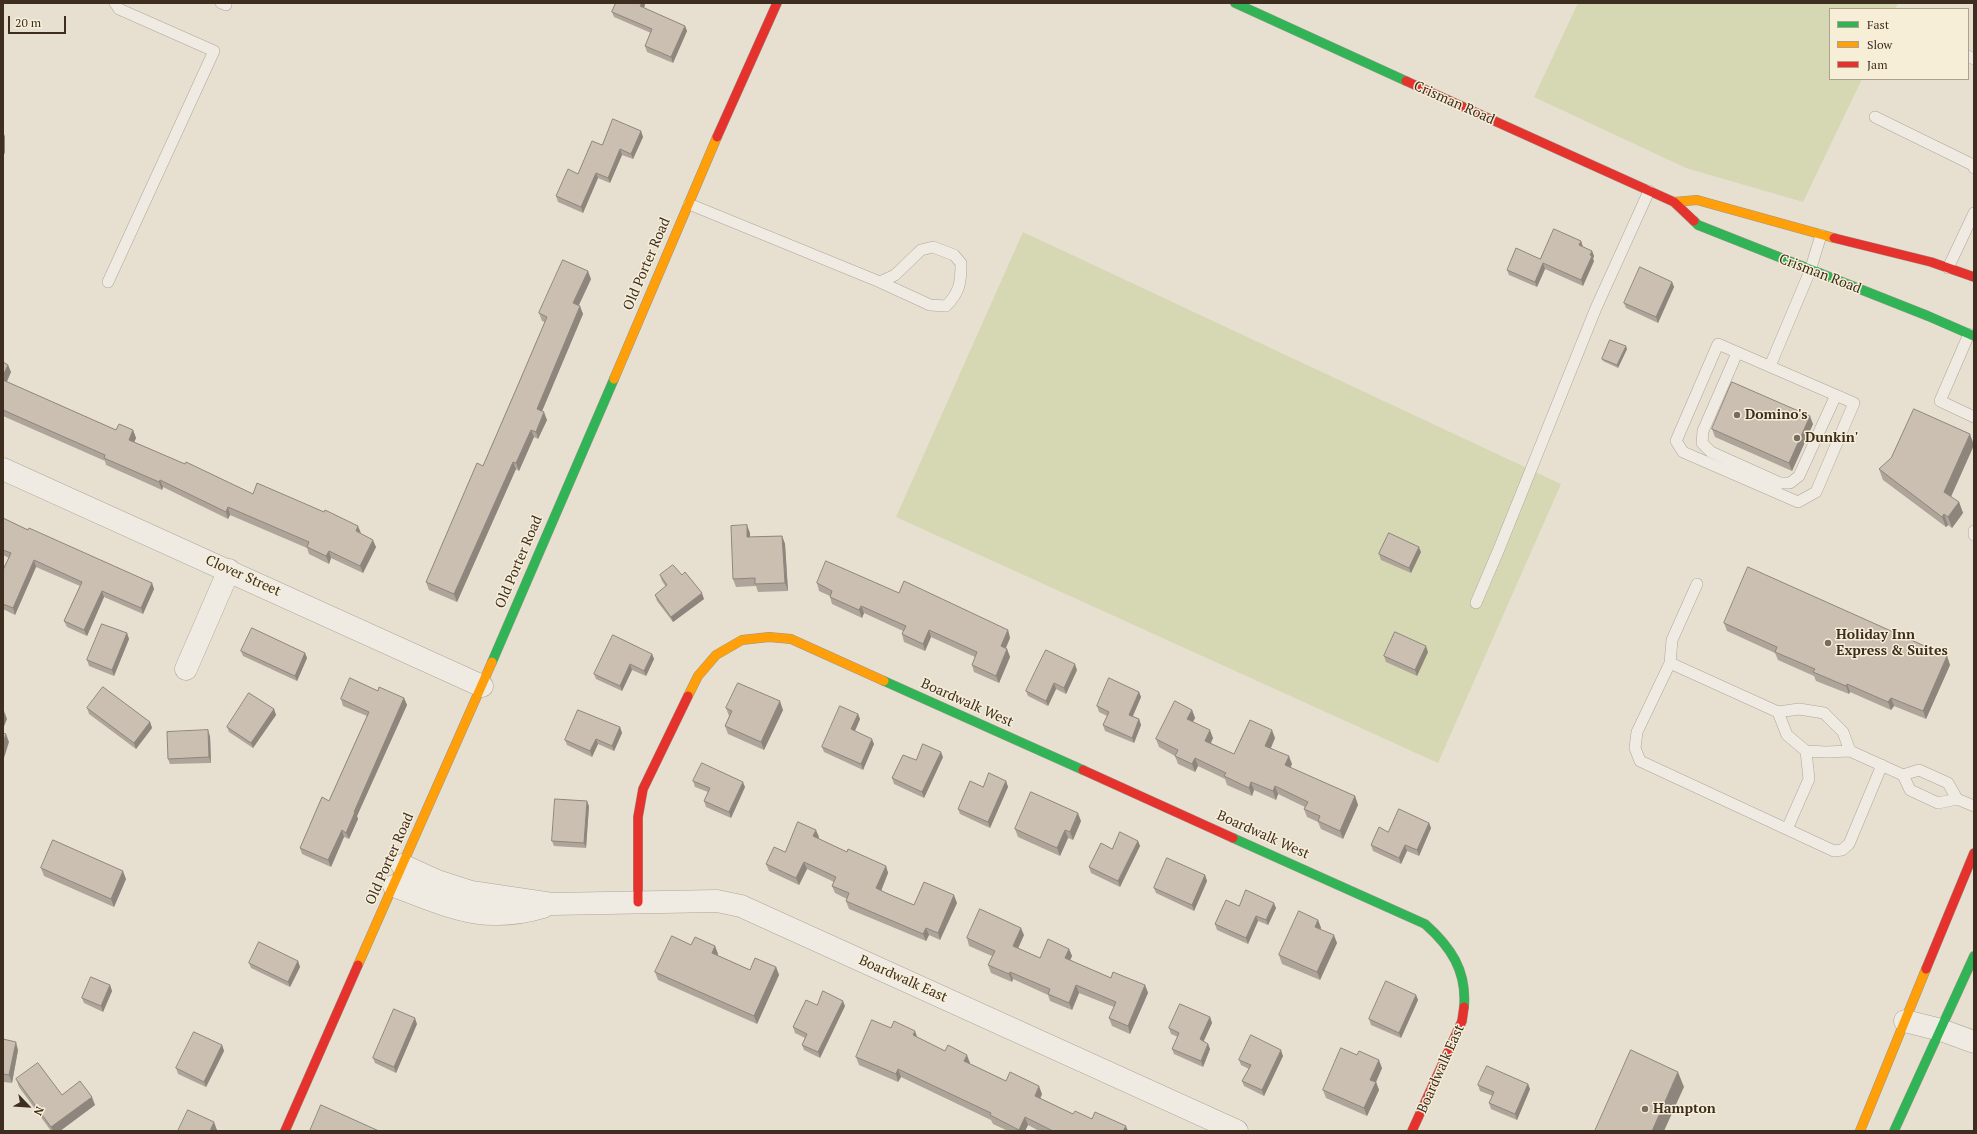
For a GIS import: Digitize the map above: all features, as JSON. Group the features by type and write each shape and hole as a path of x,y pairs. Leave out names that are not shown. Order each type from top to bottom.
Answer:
{"street":[{"name":"Old Porter Road","path":"286,1131 482,686 777,3"},
{"name":"Crisman Road","path":"1235,3 1674,202 1698,225 1810,271 1928,316 1972,335"},
{"name":"Crisman Road","path":"1674,202 1697,200 1821,235 1871,246 1974,277"},
{"name":"Clover Street","path":"3,469 229,570 482,686"},
{"path":"186,669 229,570"},
{"name":"Boardwalk West","path":"638,902 638,817 643,789 698,676 716,655 742,640 769,636 791,639 1407,915 1425,924 1444,940"},
{"path":"1860,1131 1974,853"},
{"name":"Boardwalk East","path":"402,865 437,881 471,892 552,904 717,900 741,906 1237,1131"},
{"name":"Boardwalk East","path":"394,886 458,910 492,916 526,912 552,904"},
{"name":"Boardwalk East","path":"1412,1131 1462,1021 1465,1004 1464,979 1457,960 1444,940"},
{"path":"1894,1131 1974,956"},
{"path":"1905,1021 1941,1030 1974,1042"}],"lane":[{"path":"108,282 214,51 119,9 115,3"},
{"path":"1875,117 1974,165"},
{"path":"1476,603 1500,550 1596,308 1649,191"},
{"path":"689,204 880,282 930,305 946,306 956,296 961,278 961,263 954,255 933,247 921,250 895,275 880,282"},
{"path":"1948,268 1974,213"},
{"path":"1770,366 1810,271 1821,235"},
{"path":"1972,335 1940,400 1974,417"},
{"path":"1718,344 1737,353 1854,403 1816,492 1798,502 1683,452 1676,441 1718,344"},
{"path":"1737,353 1703,430 1702,444 1711,452 1780,483 1790,483 1799,476 1836,395"},
{"path":"1697,584 1672,640 1670,663 1637,732 1635,748 1640,761 1834,850 1842,850 1849,844 1882,765"},
{"path":"1670,663 1778,712 1799,709 1824,713 1843,732 1850,751"},
{"path":"1778,712 1787,735 1806,751 1850,751 1903,775 1910,790 1938,803 1957,800 1974,806"},
{"path":"1787,829 1809,779 1806,751"},
{"path":"1903,775 1918,770 1948,783 1957,800"}],"green space":[{"path":"1578,3 1898,3 1896,8 1829,8 1829,80 1862,80 1803,202 1686,168 1534,97"},
{"path":"1023,232 1561,484 1438,763 896,517"}],"building":[{"path":"616,3 642,3 640,6 685,26 671,57 645,46 652,29 612,12"},
{"path":"613,119 641,131 631,154 620,149 608,178 596,173 581,207 556,196 568,169 578,174 592,141 602,145"},
{"path":"1554,229 1581,241 1579,245 1592,251 1590,255 1592,256 1581,280 1543,263 1535,282 1507,270 1516,248 1540,259"},
{"path":"563,260 588,271 573,303 580,306 537,409 544,412 536,432 531,430 516,463 513,462 454,594 426,582 477,463 483,466 547,317 539,313"},
{"path":"1640,267 1672,282 1656,317 1624,303"},
{"path":"1610,340 1626,346 1617,365 1602,359"},
{"path":"3,362 8,365 3,376"},
{"path":"3,380 116,430 119,424 133,430 129,440 185,464 186,462 253,494 257,483 324,512 325,510 358,526 356,531 373,540 360,566 329,551 326,556 307,547 309,542 228,507 226,512 160,480 159,482 104,458 105,455 3,410"},
{"path":"1732,382 1810,416 1789,463 1712,429"},
{"path":"1914,409 1970,434 1944,492 1959,502 1948,517 1944,514 1942,517 1879,469 1891,458"},
{"path":"3,518 28,530 29,528 152,583 141,608 102,591 84,630 64,621 82,582 34,560 13,608 3,604 3,570 11,553 3,550"},
{"path":"747,525 747,537 782,536 785,583 755,584 755,578 733,579 731,526"},
{"path":"1389,533 1419,547 1409,568 1379,554"},
{"path":"826,561 899,593 904,581 1008,630 1001,646 1007,649 996,676 972,665 977,652 929,630 923,644 902,634 906,626 861,606 859,610 830,597 832,591 817,583"},
{"path":"673,565 682,575 685,572 702,593 671,617 655,595 667,585 660,575"},
{"name":"Holiday Inn Express & Suites","path":"1748,567 1947,656 1923,711 1891,698 1888,702 1847,684 1846,686 1813,672 1815,669 1775,652 1777,647 1724,623"},
{"path":"102,624 127,633 112,670 87,660"},
{"path":"252,628 305,653 295,676 241,651"},
{"path":"1395,632 1426,646 1415,670 1384,656"},
{"path":"613,635 652,654 644,671 630,664 620,686 594,674"},
{"path":"1046,650 1075,664 1064,688 1054,683 1046,701 1026,691"},
{"path":"350,678 378,691 379,687 404,698 346,833 342,830 328,860 300,848 322,797 329,801 369,712 341,699"},
{"path":"1109,678 1139,692 1129,715 1139,719 1132,738 1103,725 1109,712 1097,706"},
{"path":"738,683 780,701 761,742 725,726 732,711 726,708"},
{"path":"103,687 150,722 134,743 87,708"},
{"path":"249,693 274,709 251,743 227,727"},
{"path":"1175,701 1192,710 1187,719 1210,730 1205,741 1234,754 1250,720 1272,730 1265,746 1289,756 1285,765 1355,796 1340,831 1318,821 1320,816 1304,809 1308,802 1275,786 1273,791 1251,782 1249,788 1224,776 1226,773 1195,758 1192,764 1175,756 1178,750 1156,739"},
{"path":"840,706 858,714 851,729 872,739 861,764 822,747"},
{"path":"578,710 620,727 612,746 596,739 590,751 565,740"},
{"path":"208,730 209,757 168,759 167,732"},
{"path":"3,733 6,734 3,743"},
{"path":"923,744 941,752 922,792 892,778 903,755 916,760"},
{"path":"702,763 743,782 729,812 704,801 710,788 693,781"},
{"path":"989,773 1006,781 988,822 958,809 970,781 983,787"},
{"path":"1031,792 1078,813 1070,832 1065,830 1057,848 1015,829"},
{"path":"555,799 587,801 584,843 552,841"},
{"path":"1399,809 1429,823 1417,850 1405,845 1399,858 1371,845 1379,827 1388,832"},
{"path":"798,822 816,830 813,836 847,852 848,849 886,866 876,888 886,893 914,905 924,882 954,895 938,933 926,928 923,934 846,901 849,893 832,886 836,877 804,862 796,878 766,864 774,847 785,852"},
{"path":"1120,832 1138,841 1118,881 1089,867 1101,843 1112,849"},
{"path":"53,840 123,871 111,899 41,868"},
{"path":"1167,858 1205,875 1192,905 1154,888"},
{"path":"1246,890 1274,903 1266,920 1256,916 1246,938 1215,924 1226,900 1239,906"},
{"path":"980,909 1021,928 1013,946 1040,958 1048,939 1069,949 1065,958 1111,978 1113,972 1145,985 1128,1026 1109,1018 1116,1002 1076,985 1069,1003 1048,994 1050,989 1010,972 1009,974 988,965 995,951 967,938"},
{"path":"1299,911 1318,920 1315,927 1334,935 1317,972 1279,955"},
{"path":"672,936 691,945 695,937 715,946 712,953 750,970 755,958 776,967 754,1016 655,972"},
{"path":"259,942 298,961 288,982 249,963"},
{"path":"91,977 110,985 101,1006 82,998"},
{"path":"1386,981 1416,995 1399,1033 1369,1019"},
{"path":"823,991 843,1001 818,1052 802,1045 807,1034 793,1027 806,1000 817,1005"},
{"path":"1180,1004 1210,1017 1200,1039 1208,1044 1201,1061 1172,1049 1179,1033 1169,1028"},
{"path":"394,1009 415,1018 394,1067 373,1058"},
{"path":"872,1020 891,1028 894,1021 915,1031 913,1035 945,1051 948,1045 967,1055 964,1061 1006,1081 1010,1072 1039,1086 1035,1096 1073,1114 1075,1111 1092,1119 1095,1112 1126,1126 1123,1131 1053,1131 1025,1117 1019,1130 990,1115 991,1113 898,1069 896,1074 856,1057"},
{"path":"194,1032 222,1045 204,1082 176,1068"},
{"path":"1251,1035 1281,1050 1262,1090 1242,1081 1251,1065 1239,1060"},
{"path":"3,1039 16,1042 9,1075 3,1074"},
{"path":"1341,1048 1357,1055 1359,1051 1379,1060 1370,1080 1376,1082 1364,1108 1323,1090"},
{"name":"Hampton","path":"1631,1050 1678,1072 1652,1131 1595,1131"},
{"path":"38,1063 62,1095 80,1081 92,1097 51,1127 16,1079"},
{"path":"1487,1066 1528,1084 1515,1114 1489,1103 1494,1092 1478,1085"},
{"path":"321,1105 379,1131 310,1131"},
{"path":"188,1110 214,1122 210,1131 178,1131"}],"traffic: fast":[{"path":"1235,3 1406,81"},
{"path":"1694,221 1698,225 1928,316 1974,336"},
{"path":"492,662 614,379"},
{"path":"884,681 1083,770"},
{"path":"1233,838 1425,924 1450,951 1460,971 1463,982 1464,1007"},
{"path":"1894,1131 1974,956"}],"traffic: slow":[{"path":"614,379 717,137"},
{"path":"1674,202 1697,200 1834,238"},
{"path":"688,696 698,676 716,655 742,640 769,637 791,639 884,681"},
{"path":"358,965 492,662"},
{"path":"1860,1131 1926,969"}],"traffic: jam":[{"path":"717,137 777,3"},
{"path":"1406,81 1674,202 1694,221"},
{"path":"1834,238 1931,262 1974,277"},
{"path":"638,902 638,817 643,789 688,696"},
{"path":"1083,770 1233,838"},
{"path":"1926,969 1974,853"},
{"path":"285,1131 358,965"},
{"path":"1412,1131 1462,1021 1464,1007"}],"place":[{"name":"Domino's","path":"1737,415"},
{"name":"Dunkin'","path":"1797,438"},
{"name":"Holiday Inn Express & Suites","path":"1828,643"},
{"name":"Hampton","path":"1645,1109"}]}
